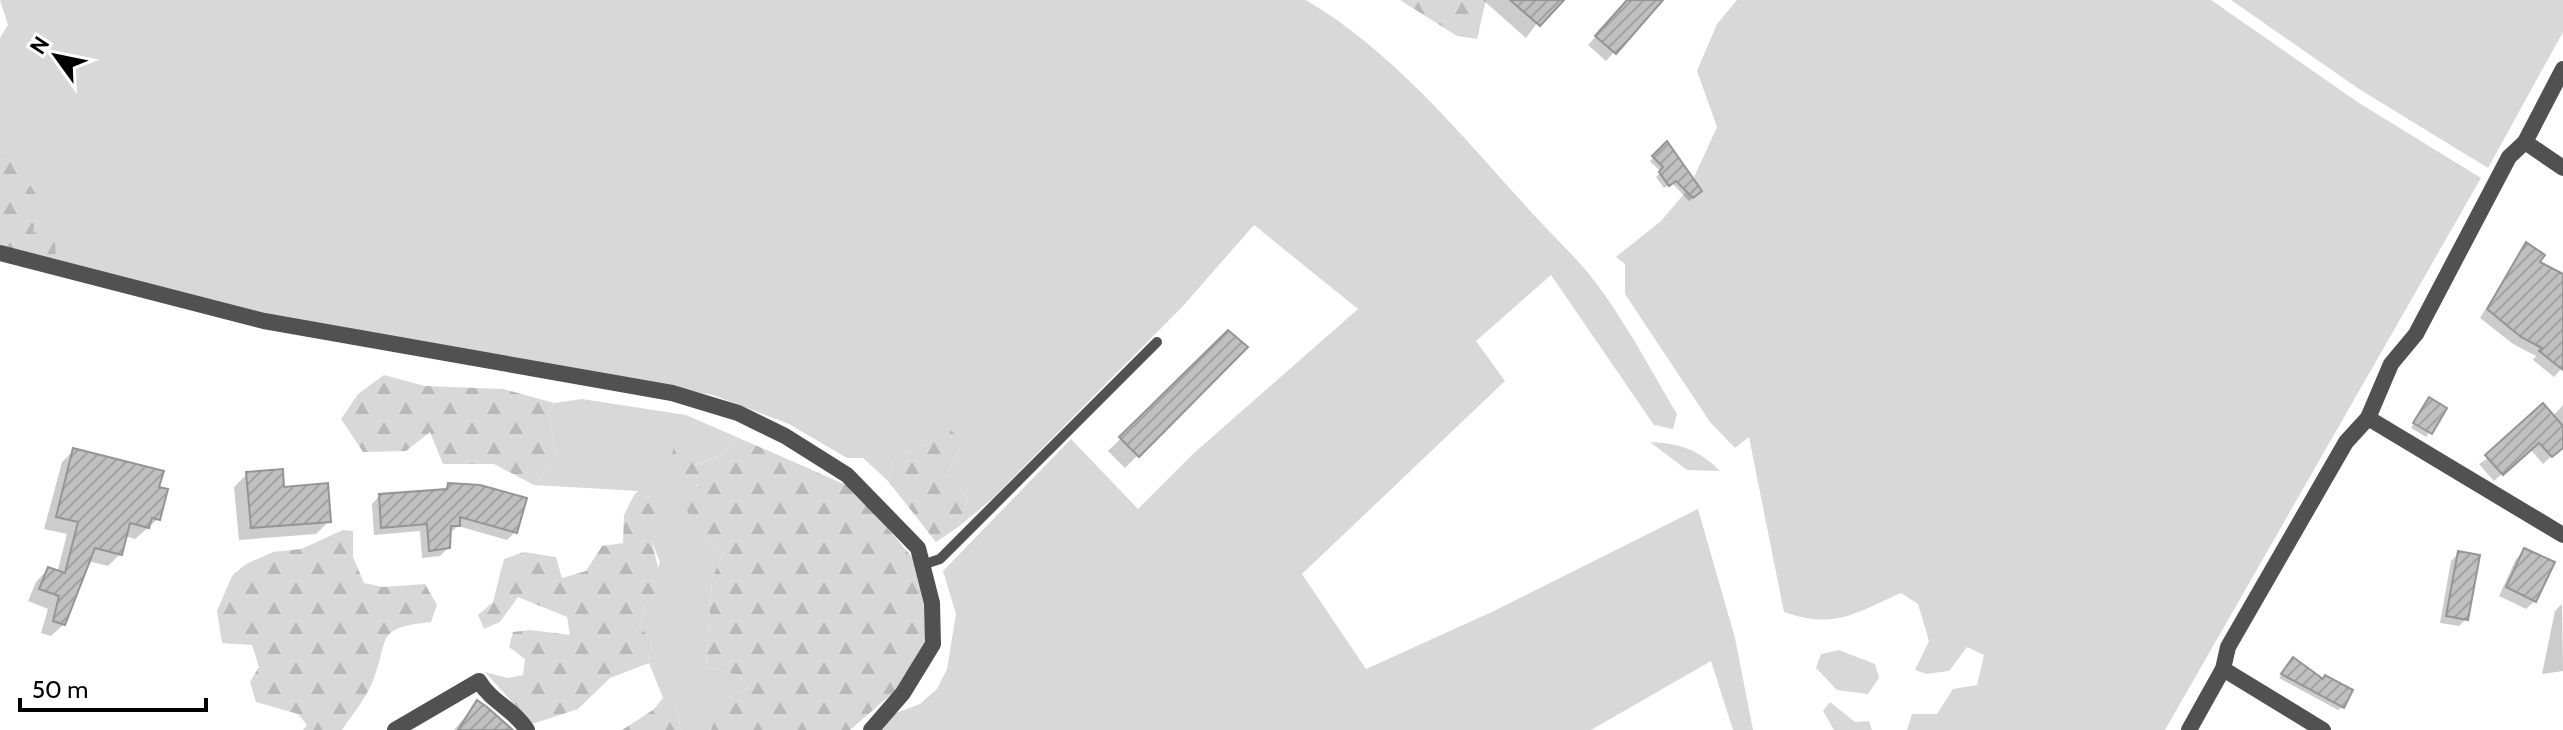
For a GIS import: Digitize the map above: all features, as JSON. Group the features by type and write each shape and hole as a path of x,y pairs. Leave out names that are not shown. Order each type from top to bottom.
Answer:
{"street":[{"path":"2189,730 2223,669 2228,647 2338,456 2368,418 2391,364 2416,334 2509,157 2525,142 2563,69"},
{"path":"2525,142 2563,168"},
{"path":"0,253 264,321 672,393 738,413 785,436 847,475 918,548 932,603 933,644 903,693 871,730"},
{"path":"2368,418 2563,535"},
{"path":"2223,669 2323,730"},
{"path":"395,730 479,681 487,696 515,714 527,730"}],"lane":[{"path":"922,565 940,559 1157,342"}],"green space":[{"path":"0,0 1306,0 1337,20 1395,67 1575,258 1614,308 1677,414 1673,429 1654,425 1551,275 1476,341 1505,381 1302,574 1366,669 1494,611 1698,509 1735,638 1753,730 1733,730 1711,661 1591,730 868,730 864,725 920,704 937,689 947,669 956,614 943,571 1071,439 1138,509 1194,453 1358,309 1254,225 1183,306 992,499 957,528 968,499 949,471 960,449 930,443 893,460 888,481 863,458 847,458 789,424 713,395 309,328 50,267 33,232 12,158 0,160 0,38 8,25"},
{"path":"1400,0 1486,0 1477,39 1457,36"},
{"path":"1737,0 2211,0 2359,103 2481,178 2165,730 1907,730 1912,714 1937,714 1953,689 1977,685 1984,655 1967,647 1949,671 1926,674 1915,670 1929,641 1918,604 1901,593 1844,617 1817,619 1784,612 1749,437 1735,448 1710,422 1625,294 1625,264 1616,257 1661,221 1689,188 1717,127 1697,71 1717,24"},
{"path":"2231,0 2563,0 2563,32 2488,168 2359,89"},
{"path":"12,157 39,199 33,232 55,242 56,257 50,267 0,246 0,160"},
{"path":"384,375 425,386 503,389 554,403 548,412 557,457 534,485 494,464 443,464 430,432 406,451 363,452 341,419 358,394"},
{"path":"582,399 686,415 739,438 721,455 694,465 701,535 723,554 712,578 706,666 740,676 750,688 723,700 711,730 681,730 673,700 663,698 649,663 651,640 639,625 660,562 652,542 660,525 652,497 634,495 638,491 534,485 557,457 548,412 554,403"},
{"path":"945,425 960,439 960,449 949,471 968,499 957,528 936,542 888,481 893,460 930,443"},
{"path":"739,438 853,488 918,564 928,610 923,656 904,683 850,730 711,730 722,700 750,688 740,676 706,666 712,578 723,554 701,535 684,505 697,485 670,464 674,445 691,450 695,465 721,455"},
{"path":"1650,442 1688,449 1720,471 1687,470"},
{"path":"634,495 652,497 664,517 652,542 665,597 647,601 639,625 651,640 649,663 610,678 578,709 532,724 485,672 508,678 523,675 525,659 509,647 513,632 530,630 570,635 567,617 518,597 500,622 484,629 478,615 493,602 504,559 524,552 556,557 562,578 586,571 602,546 623,543 624,515"},
{"path":"343,530 353,531 353,557 364,583 383,587 425,584 437,605 431,622 400,628 387,637 373,681 342,730 303,730 307,725 298,714 256,702 250,682 259,667 252,645 222,643 217,611 232,576 246,564 273,552 301,549"},
{"path":"1839,650 1875,664 1879,678 1868,694 1837,690 1816,668 1821,654"},
{"path":"663,698 673,699 681,730 622,730 653,710"},
{"path":"1830,702 1855,722 1869,721 1872,730 1834,730 1823,711"}],"building":[{"path":"1510,0 1564,0 1540,26"},
{"path":"1627,0 1663,0 1616,54 1595,36"},
{"path":"1667,141 1702,191 1693,198 1676,181 1669,186 1659,172 1663,167 1652,156"},
{"path":"2526,242 2545,255 2540,262 2563,274 2563,370 2539,351 2542,348 2521,337 2487,309"},
{"path":"1228,330 1248,347 1139,457 1119,437"},
{"path":"2429,397 2447,408 2432,434 2413,423"},
{"path":"2543,403 2563,426 2563,448 2552,457 2539,443 2503,475 2485,455"},
{"path":"73,448 164,471 159,487 168,489 160,520 152,518 149,528 130,523 122,555 95,548 65,625 53,621 59,596 39,589 48,567 65,573 78,522 56,517"},
{"path":"283,469 284,487 328,483 331,522 251,528 246,472"},
{"path":"448,483 480,485 527,498 517,533 460,517 460,526 451,526 450,548 429,551 427,524 381,528 379,494 447,489"},
{"path":"2524,548 2555,562 2536,602 2506,587"},
{"path":"2458,551 2480,555 2468,620 2446,616"},
{"path":"2293,657 2323,679 2325,675 2353,690 2344,708 2281,674"},
{"path":"477,700 487,707 513,730 458,730"}]}
